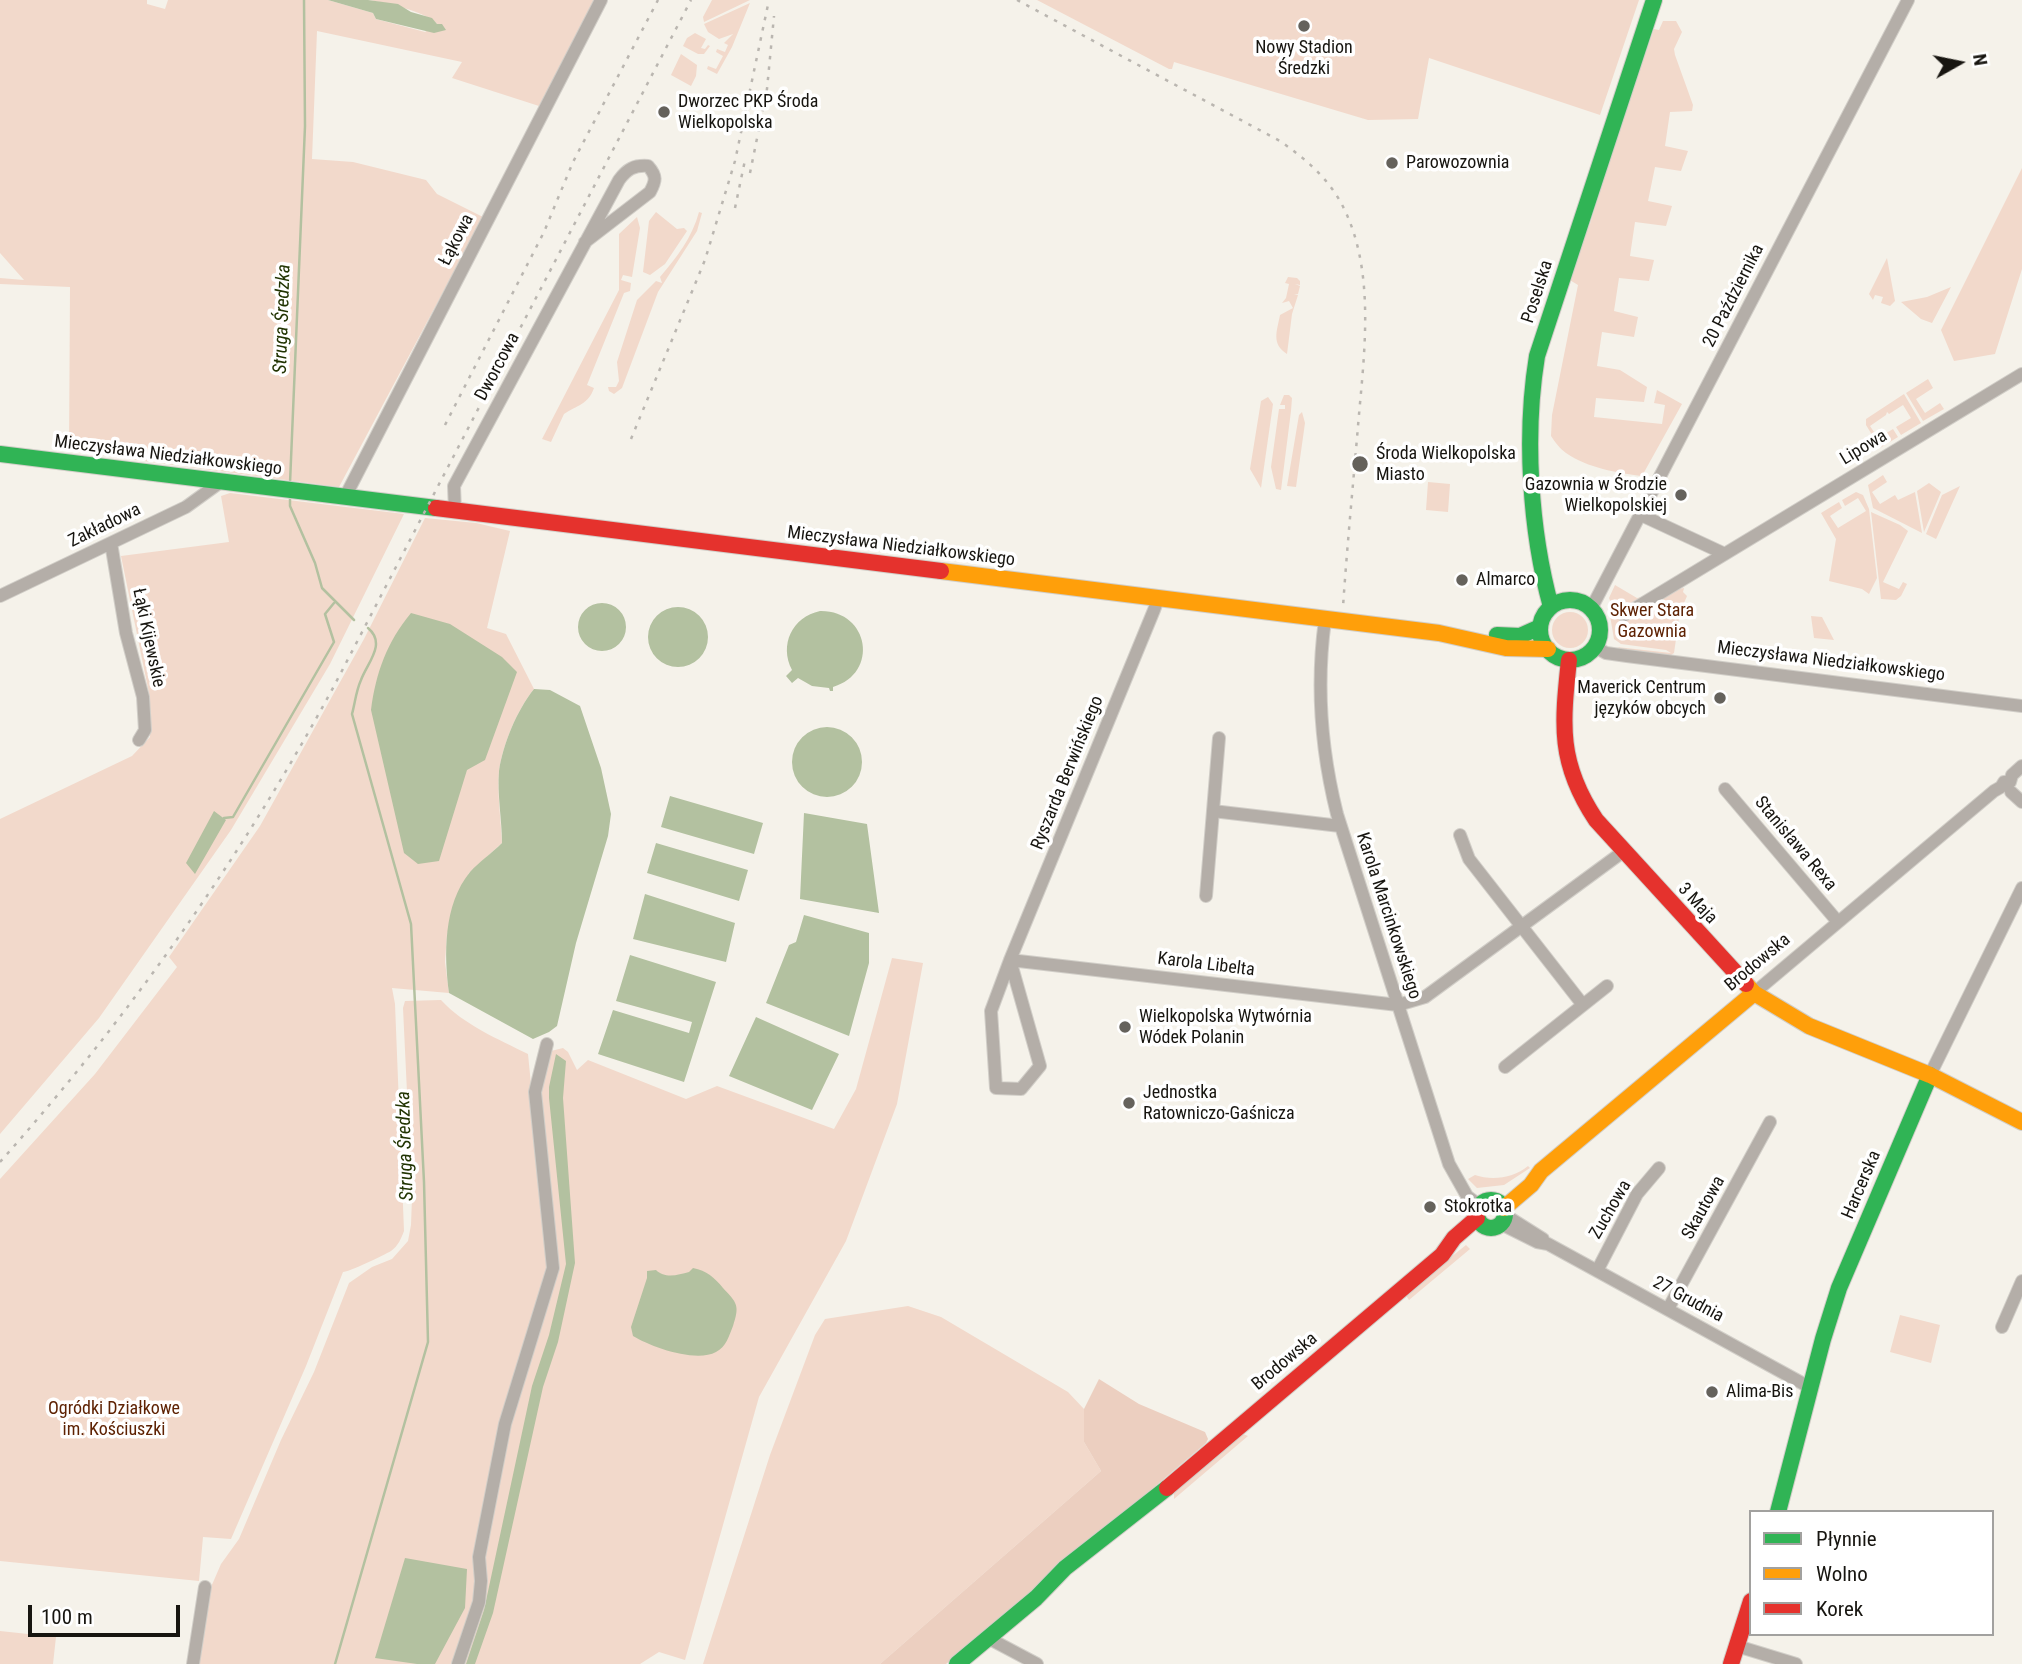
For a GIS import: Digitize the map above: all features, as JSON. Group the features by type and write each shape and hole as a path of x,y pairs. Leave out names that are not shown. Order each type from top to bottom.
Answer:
{"street":[{"name":"Łąkowa","path":"338,496 601,0"},
{"name":"Poselska","path":"1551,607 1528,454 1532,382 1537,356 1654,0"},
{"name":"20 Października","path":"1591,609 1908,0"},
{"name":"Dworcowa","path":"455,511 454,486 585,242 626,170 637,165 648,166 654,173 656,182 650,192 585,242"},
{"name":"Lipowa","path":"1624,615 2022,374"},
{"name":"Mieczysława Niedziałkowskiego","path":"0,454 1451,635 1481,634 1519,638 1540,627"},
{"name":"Zakładowa","path":"0,596 186,507 222,481"},
{"path":"1641,515 1725,554"},
{"name":"Łąki Kijewskie","path":"111,543 126,633 143,697 145,730 139,740"},
{"name":"Ryszarda Berwińskiego","path":"1010,960 1041,1066 1021,1088 996,1088 991,1011 1010,960 1158,599"},
{"path":"1572,600 1591,609 1600,627 1594,647 1585,656 1569,660 1558,657 1548,649 1541,636 1540,627 1551,607 1572,600"},
{"name":"Karola Marcinkowskiego","path":"1325,620 1320,672 1321,726 1329,783 1340,826 1453,1174 1480,1216"},
{"name":"Mieczysława Niedziałkowskiego","path":"1451,635 1479,644 1505,648 1548,649"},
{"name":"Mieczysława Niedziałkowskiego","path":"1594,647 1606,653 1627,656 2022,706"},
{"name":"3 Maja","path":"1569,660 1563,736 1569,772 1586,806 1754,993 1809,1026 1930,1075 2022,1122"},
{"path":"1206,895 1219,738"},
{"name":"Brodowska","path":"1502,1212 1526,1178 1541,1171 1994,791 2007,787 2012,775 2022,766"},
{"path":"2007,787 2022,802"},
{"name":"Stanisława Rexa","path":"1725,789 1838,922"},
{"path":"1213,811 1340,826"},
{"path":"1460,835 1469,859 1583,1006"},
{"path":"1398,1005 1425,998 1624,851"},
{"name":"Harcerska","path":"1779,1510 1839,1288 1930,1075 2022,888"},
{"name":"Karola Libelta","path":"1010,960 1398,1005"},
{"path":"1505,1067 1607,986"},
{"path":"458,1664 480,1602 479,1557 505,1424 553,1268 535,1092 547,1044"},
{"name":"Skautowa","path":"1668,1309 1770,1122"},
{"name":"Zuchowa","path":"1597,1271 1637,1195 1659,1168"},
{"path":"1484,1201 1502,1212 1496,1227 1480,1216 1484,1201"},
{"name":"27 Grudnia","path":"1502,1212 1536,1242 1548,1244 1811,1388"},
{"name":"Brodowska","path":"957,1664 1036,1598 1065,1568 1153,1500 1442,1255 1454,1238 1480,1216"},
{"path":"2002,1327 2022,1281"},
{"path":"193,1664 205,1587"},
{"path":"1731,1664 1749,1607"},
{"path":"988,1638 1037,1664"},
{"path":"1737,1646 1796,1664"}],"green space":[{"path":"0,0 147,0 147,4 165,9 168,0 328,0 373,13 376,19 425,32 437,24 415,11 368,0 595,0 539,106 452,78 462,62 317,31 312,159 353,162 426,180 437,194 483,217 339,487 69,451 70,287 0,284 0,278 24,280 0,253"},
{"path":"712,0 750,0 704,22 703,17"},
{"path":"1037,0 1639,0 1600,115 1429,58 1418,119 1368,120 1174,62 1172,69 1169,69"},
{"path":"750,3 732,47 717,74 707,69 708,66 716,69 723,56 716,52 717,49 725,52 728,45 724,43 733,34 719,39 708,32 704,24"},
{"path":"1663,21 1676,21 1682,32 1674,49 1693,105 1692,111 1670,112 1665,146 1688,151 1681,171 1655,167 1648,201 1672,206 1666,226 1635,222 1630,256 1654,260 1649,281 1619,278 1614,311 1638,317 1634,337 1602,332 1597,366 1620,370 1647,387 1644,402 1596,398 1594,417 1662,424 1665,405 1654,403 1657,390 1682,404 1642,476 1584,463 1564,451 1551,436 1552,415 1578,285 1568,279 1580,243 1590,224 1640,61 1654,29 1659,30"},
{"path":"695,33 706,39 701,48 710,46 704,54 698,54 683,46 687,38"},
{"path":"681,54 697,65 691,86 671,75"},
{"path":"2022,168 2022,269 1995,354 1954,361 1941,330"},
{"path":"656,212 677,229 684,228 687,231 665,264 650,275 643,272 649,221"},
{"path":"699,212 702,213 697,231 658,292 622,388 614,394 608,387 616,387 619,381 617,362 637,300 656,281 662,283 660,277 683,247"},
{"path":"637,217 640,228 632,277 623,275 621,280 631,283 630,291 624,293 587,385 594,388 592,394 564,414 551,442 542,439 619,290 619,234"},
{"path":"1887,258 1895,301 1890,306 1881,303 1883,297 1875,295 1873,300 1869,294"},
{"path":"1288,277 1297,278 1300,285 1295,284 1300,286 1298,294 1294,294 1298,295 1292,314 1287,354 1279,346 1276,337 1280,315 1293,308 1289,301 1282,303 1286,298 1289,284 1285,283"},
{"path":"1951,287 1932,323 1921,319 1901,302 1927,297"},
{"path":"1928,379 1933,388 1916,399 1925,413 1940,403 1944,409 1923,421 1906,393"},
{"path":"1904,394 1921,423 1901,435 1896,427 1911,418 1903,405 1889,414 1887,412 1870,426 1878,438 1893,429 1898,437 1880,448 1866,425 1866,419"},
{"path":"1284,395 1292,398 1281,490 1276,489 1271,467 1279,409 1285,409 1285,405 1280,405"},
{"path":"1268,397 1273,404 1261,488 1250,469 1261,401"},
{"path":"1302,412 1305,423 1296,487 1287,486 1299,415"},
{"path":"1883,475 1887,482 1872,492 1880,504 1895,495 1898,500 1915,492 1922,533 1873,508 1868,485"},
{"path":"1428,482 1450,484 1448,512 1426,510"},
{"path":"1929,483 1941,492 1924,532 1917,491"},
{"path":"1960,486 1936,539 1926,534 1942,495"},
{"path":"1856,492 1863,495 1869,509 1877,578 1869,594 1862,589 1829,581 1836,539 1821,513 1839,502 1842,508 1830,516 1838,528 1866,511 1858,498 1845,506 1842,500"},
{"path":"230,493 404,514 330,664 231,830 99,1018 0,1134 0,819 132,756 150,737 150,698 121,556 229,542 221,496"},
{"path":"1871,512 1908,531 1883,582 1899,589 1903,582 1907,584 1896,600 1881,599"},
{"name":"Ogródki Działkowe im. Kościuszki","path":"425,518 476,523 510,531 487,628 506,634 534,689 517,717 501,761 498,789 502,843 469,873 447,934 445,962 449,993 392,988 395,1004 403,1234 391,1251 343,1272 306,1366 231,1539 203,1537 199,1581 0,1561 0,1179 95,1074 177,967 169,957 260,826 364,639"},
{"name":"Skwer Stara Gazownia","path":"1615,585 1637,598 1684,588 1683,592 1687,596 1681,604 1674,653 1671,655 1617,647 1671,653 1621,644 1614,639 1608,604 1611,603 1609,598"},
{"path":"1570,612 1583,617 1588,630 1583,643 1570,648 1557,643 1552,630 1557,617"},
{"path":"1811,616 1822,617 1834,640 1814,638"},
{"path":"892,958 923,963 897,1104 846,1241 759,1397 685,1660 659,1652 640,1664 461,1664 512,1412 556,1268 539,1093 551,1051 563,1048 577,1070 588,1060 686,1099 717,1086 834,1129 856,1089"},
{"path":"441,1000 471,1024 528,1054 549,1267 500,1426 476,1601 455,1664 198,1664 211,1587 221,1564 239,1539 281,1440 314,1372 349,1283 372,1267 392,1259 408,1241 412,1198 403,1008 405,1001"},
{"path":"1528,1166 1530,1168 1504,1185 1477,1188 1468,1179 1475,1175 1503,1177"},
{"path":"1466,1245 1470,1249 1409,1300 1405,1294"},
{"path":"908,1306 941,1317 1068,1392 1084,1409 1084,1442 1101,1471 880,1664 703,1664 770,1455 815,1335 825,1319"},
{"path":"1900,1315 1940,1325 1931,1363 1890,1352"},
{"path":"1243,1434 1248,1436 1174,1499 1174,1492"},
{"path":"0,1631 56,1637 53,1664 0,1664"}],"shaded area":[{"path":"328,0 368,0 398,4 411,12 432,18 446,30 434,33 376,19 373,13"},
{"path":"602,603 619,610 626,627 619,644 602,651 585,644 578,627 585,610"},
{"path":"678,607 699,616 708,637 699,658 678,667 657,658 648,637 657,616"},
{"path":"820,611 837,613 849,620 858,631 862,643 862,657 858,669 848,680 833,687 833,691 812,686 798,678 792,683 786,676 792,670 787,651 791,633 802,619"},
{"path":"411,613 450,624 502,657 517,672 485,760 467,770 439,861 418,864 404,853 371,710 384,658 395,635"},
{"path":"534,689 550,690 580,706 601,768 611,814 608,836 576,943 557,1026 533,1039 449,993 446,947 450,915 461,885 470,872 502,843 499,789 501,761 517,717"},
{"path":"820,727 834,727 847,733 856,742 862,762 860,775 852,787 834,797 820,797 807,791 798,782 792,769 792,755 798,742 807,733"},
{"path":"670,796 763,823 754,854 661,827"},
{"path":"214,811 226,820 195,874 186,863"},
{"path":"804,813 867,824 879,913 800,899"},
{"path":"656,843 748,870 739,901 647,873"},
{"path":"645,894 735,923 726,962 633,939"},
{"path":"804,915 869,933 869,963 849,1036 766,1003 789,945 796,942"},
{"path":"630,955 716,982 684,1082 598,1054 613,1010 689,1033 692,1022 616,1001"},
{"path":"756,1017 839,1054 812,1110 729,1076"},
{"path":"556,1054 566,1061 563,1098 575,1263 558,1342 543,1387 493,1613 475,1664 466,1664 484,1610 532,1386 549,1335 566,1264 549,1098"},
{"path":"693,1268 713,1278 736,1305 733,1326 722,1347 707,1355 686,1355 662,1349 633,1336 631,1327 647,1271 656,1270 663,1275 672,1276 689,1272"},
{"path":"1099,1379 1139,1404 1205,1432 1208,1439 1206,1443 946,1664 880,1664 1101,1471 1084,1442 1084,1409"},
{"path":"405,1558 467,1569 465,1608 435,1664 375,1658"}],"waterway":[{"name":"Struga Średzka","path":"290,483 305,126 304,0"},
{"name":"Struga Średzka","path":"290,496 290,506 315,563 322,588 354,620"},
{"path":"224,818 233,817 334,642 325,614 334,603"},
{"name":"Struga Średzka","path":"335,1664 428,1342 424,1182 411,924 352,714 359,684 376,647 376,640 368,628"}],"railway":[{"path":"445,425 544,232 573,162 658,0"},
{"path":"0,1162 94,1050 181,934 222,874 298,750 334,686 691,0"},
{"path":"631,439 705,260 735,161 769,0"},
{"path":"1017,0 1280,141 1313,168 1328,183 1340,201 1352,227 1359,254 1365,311 1363,370 1343,607"},
{"path":"750,173 767,89 774,16"},
{"path":"735,208 745,160"}],"traffic: fast":[{"path":"1551,607 1538,546 1531,482 1531,418 1537,356 1654,0"},
{"path":"0,454 436,508"},
{"path":"1570,600 1591,609 1600,630 1591,651 1570,660 1549,651 1540,630 1549,609 1570,600"},
{"path":"1497,635 1520,636 1540,627"},
{"path":"1779,1510 1839,1288 1930,1075"},
{"path":"1491,1200 1501,1204 1505,1214 1501,1224 1491,1228 1481,1224 1477,1214 1481,1204 1491,1200"},
{"path":"957,1664 1036,1598 1065,1568 1167,1488"}],"traffic: slow":[{"path":"941,571 1439,633 1506,648 1548,649"},
{"path":"1746,984 1754,993 1809,1026 1930,1075 2022,1122"},
{"path":"1504,1208 1531,1185 1541,1171 1754,993"}],"traffic: jam":[{"path":"436,508 941,571"},
{"path":"1569,660 1564,724 1566,743 1575,780 1584,799 1596,820 1746,984"},
{"path":"1167,1488 1442,1255 1454,1238 1477,1218"},
{"path":"1731,1664 1749,1607"}],"place":[{"name":"Nowy Stadion Średzki","path":"1304,26"},
{"name":"Dworzec PKP Środa Wielkopolska","path":"664,112"},
{"name":"Parowozownia","path":"1392,163"},
{"name":"Środa Wielkopolska Miasto","path":"1360,464"},
{"name":"Gazownia w Środzie Wielkopolskiej","path":"1681,495"},
{"name":"Almarco","path":"1462,580"},
{"name":"Maverick Centrum języków obcych","path":"1720,698"},
{"name":"Wielkopolska Wytwórnia Wódek Polanin","path":"1125,1027"},
{"name":"Jednostka Ratowniczo-Gaśnicza","path":"1129,1103"},
{"name":"Stokrotka","path":"1430,1207"},
{"name":"Alima-Bis","path":"1712,1392"}]}
